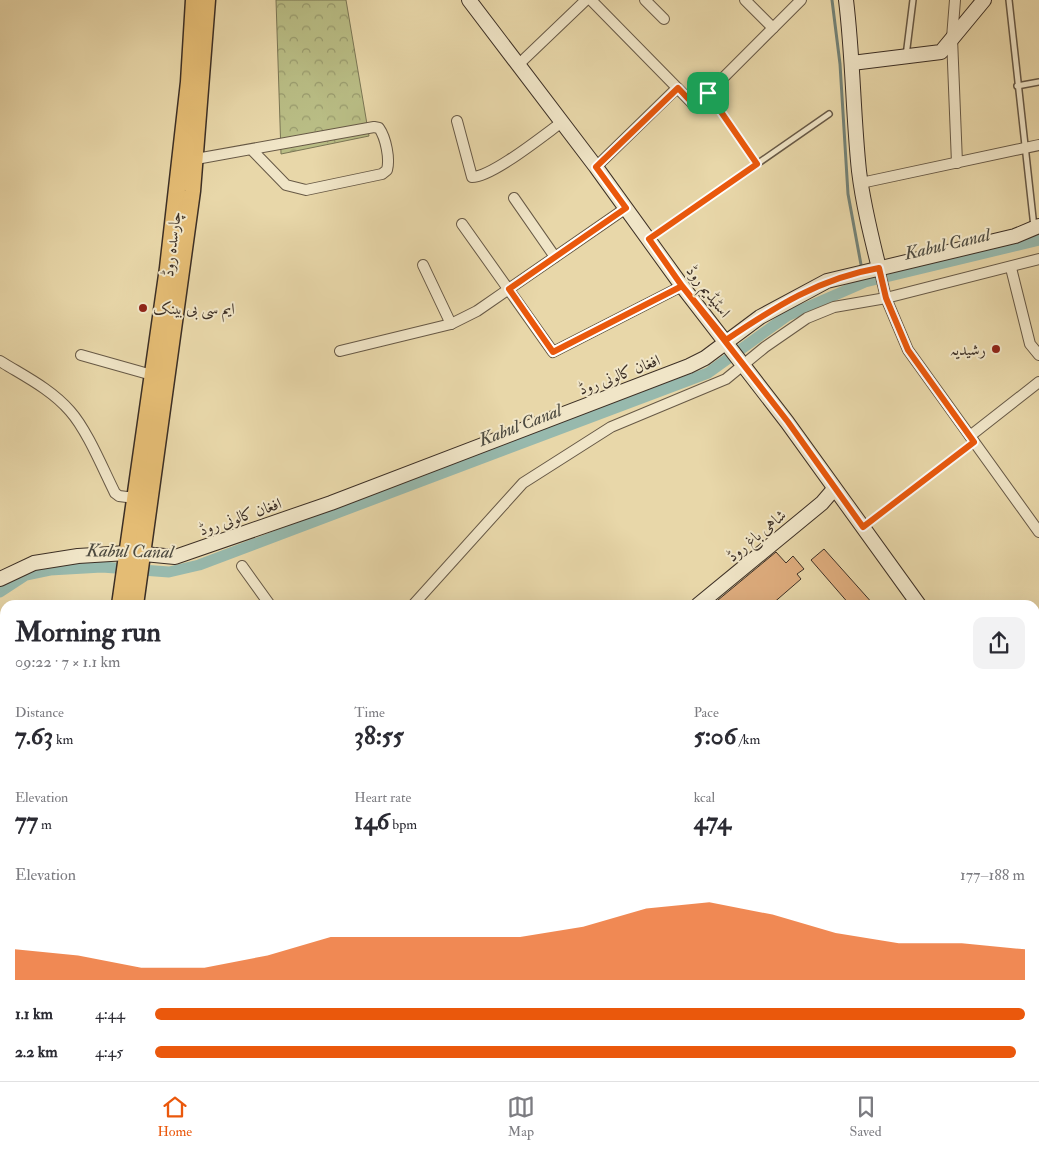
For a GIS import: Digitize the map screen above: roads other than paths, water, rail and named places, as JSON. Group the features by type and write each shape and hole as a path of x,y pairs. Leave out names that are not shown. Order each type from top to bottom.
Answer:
{"main road":[{"name":"چارسدہ روڈ","path":"135,600 135,498 152,375 188,159 189,82 194,0"},
{"name":"چارسدہ روڈ","path":"122,600 134,566 207,0"},
{"name":"اسٹیڈیم روڈ","path":"469,0 596,167 682,286 788,422 915,600"},
{"path":"846,0 861,183 879,270"},
{"path":"852,62 941,52 984,0"},
{"name":"افغان کالونی روڈ","path":"0,579 34,563 78,556 134,566 175,557 331,503 689,366 705,358 788,300 827,281 1015,236 1036,227"},
{"name":"شاہی باغ روڈ","path":"704,600 822,503 834,488"}],"street":[{"path":"518,65 586,0"},
{"path":"591,0 695,106 801,0"},
{"path":"645,0 664,19"},
{"path":"745,0 773,28"},
{"path":"955,0 952,38 956,163"},
{"path":"596,167 678,88"},
{"path":"457,121 472,178 479,177 499,166 562,122"},
{"path":"188,159 252,150 374,127 379,128 382,133 388,164 387,170 382,174 306,190 286,186 252,150"},
{"path":"861,183 1039,145"},
{"path":"514,198 555,257"},
{"path":"340,351 451,324 477,311 626,208"},
{"path":"462,224 553,352 682,286"},
{"path":"417,600 523,483 611,427 726,379 742,364 808,318 834,307 1011,268 1039,259"},
{"path":"423,265 451,324"},
{"path":"1011,268 1030,344 1039,356"},
{"path":"879,270 885,295 908,350 1039,532"},
{"path":"82,355 152,375"},
{"path":"0,361 41,386 66,407 76,418 115,493 119,496 135,498"},
{"path":"972,439 1039,382"},
{"path":"242,566 266,600"}],"lane":[{"path":"906,56 913,0"},
{"path":"1009,0 1024,149 1036,227"},
{"path":"1017,86 1039,82"},
{"path":"708,93 757,164"},
{"path":"649,239 828,114"},
{"path":"863,527 972,439"}],"waterway":[{"path":"832,0 840,64 848,194 862,270"},
{"name":"Kabul Canal","path":"0,592 26,575 50,570 102,567 169,572 199,565 708,373 787,316 865,282 1039,240"}],"place":[{"name":"ایم سی بی بینک","path":"143,308"},
{"name":"رشیدیہ","path":"996,349"}]}
